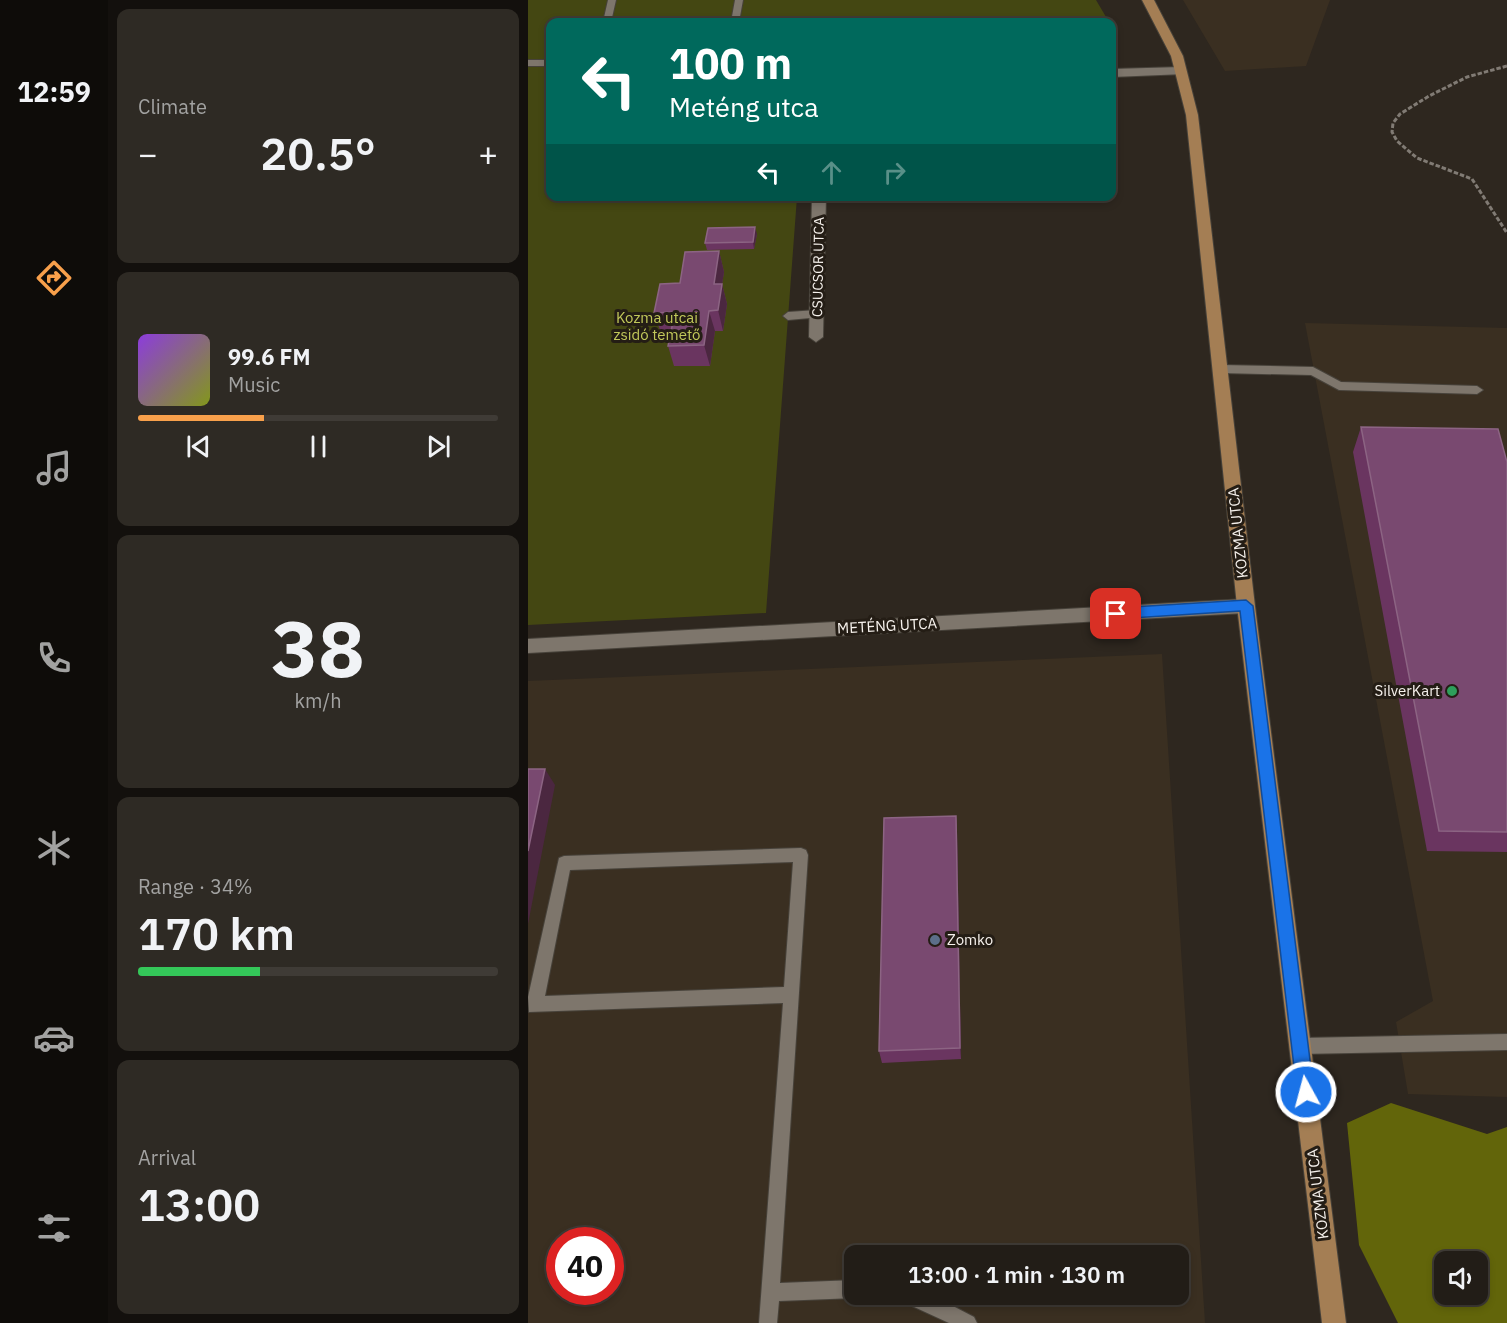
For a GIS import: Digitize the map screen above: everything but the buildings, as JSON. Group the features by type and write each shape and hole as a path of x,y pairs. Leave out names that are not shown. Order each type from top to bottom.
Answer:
{"street":[{"name":"KOZMA UTCA","path":"1148,0 1163,25 1181,71 1192,115 1246,606 1334,1323"},
{"path":"1116,73 1181,71"},
{"name":"CSUCSOR UTCA","path":"816,337 819,201"},
{"name":"METÉNG UTCA","path":"528,646 1246,606"}],"lane":[{"path":"608,18 612,0"},
{"path":"736,18 739,0"},
{"path":"528,63 546,63"},
{"path":"788,316 817,314"},
{"path":"1221,369 1313,371 1339,386 1477,390"},
{"path":"768,1323 801,855 564,863 532,1004 791,995"},
{"path":"1300,1046 1507,1042"},
{"path":"770,1292 844,1289"},
{"path":"932,1305 968,1323"}],"path":[{"path":"1507,66 1467,77 1429,96 1400,114 1393,123 1392,132 1397,141 1417,158 1472,179 1507,232"}],"shaded area":[{"path":"1183,0 1330,0 1306,66 1225,71"},
{"path":"1305,323 1507,328 1507,1097 1408,1094 1396,1022 1433,1001"},
{"path":"1162,654 1205,1323 528,1323 528,681"},
{"path":"1391,1103 1487,1134 1507,1127 1507,1323 1398,1323 1359,1245 1347,1123"}],"green space":[{"name":"Kozma utcai zsidó temető","path":"528,0 1096,0 1107,18 546,18 546,201 797,201 766,613 528,625"}],"place":[{"name":"SilverKart","path":"1452,691"},
{"name":"Zomko","path":"935,940"}],"route":[{"path":"1116,614 1246,606 1306,1092"}]}
